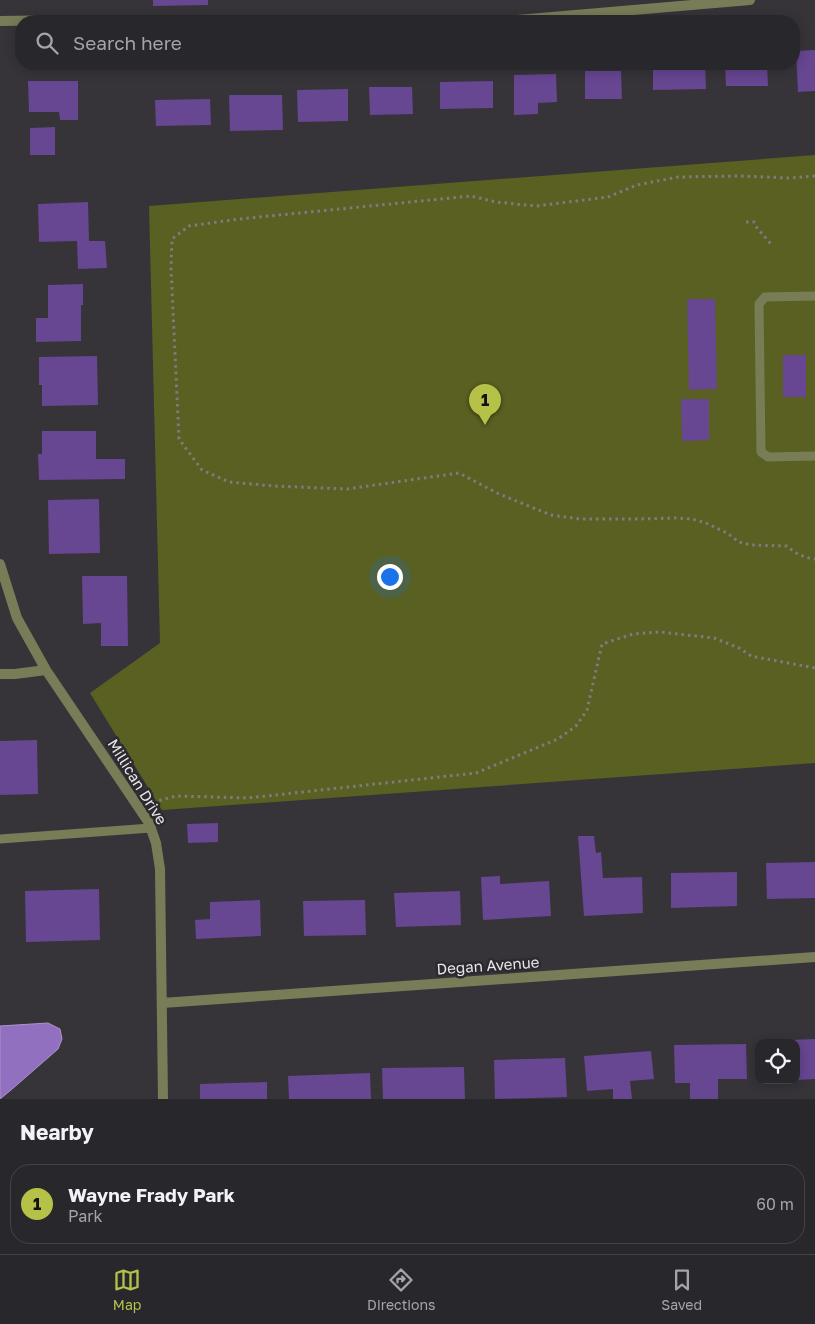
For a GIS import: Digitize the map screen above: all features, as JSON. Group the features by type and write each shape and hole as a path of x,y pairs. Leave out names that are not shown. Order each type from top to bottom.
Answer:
{"street":[{"path":"576,15 750,0"},
{"path":"0,21 15,21"},
{"name":"Millican Drive","path":"0,564 17,618 46,670 149,823 156,843 160,869 163,1099"},
{"path":"0,674 46,670"},
{"name":"Degan Avenue","path":"162,1003 815,957"}],"lane":[{"path":"815,296 764,296 759,304 761,452 768,457 815,456"},
{"path":"0,839 150,828"}],"path":[{"path":"815,176 789,178 678,176 637,185 608,197 536,206 496,202 471,196 238,219 189,226 172,239 171,268 179,439 202,470 229,482 347,489 459,473 499,494 551,515 580,519 692,519 727,533 739,542 751,545 787,546 794,553 815,560"},
{"path":"746,222 754,222 771,244"},
{"path":"138,807 176,796 248,798 476,773 558,739 576,726 587,710 602,644 633,634 659,632 714,638 739,648 751,656 815,668"}],"green space":[{"path":"815,155 815,763 162,810 90,693 160,643 149,206"}],"shaded area":[{"path":"48,1023 60,1029 62,1039 58,1049 0,1099 0,1026"}],"building":[{"path":"153,0 208,0 208,5 153,6"},
{"path":"815,50 815,91 798,92 797,70 800,70 800,51"},
{"path":"653,70 705,70 706,89 653,90"},
{"path":"725,70 767,70 768,86 726,86"},
{"path":"585,71 621,71 622,99 585,99"},
{"path":"556,74 557,102 538,103 538,114 514,115 514,75"},
{"path":"28,81 78,81 78,120 60,120 59,112 29,112"},
{"path":"493,81 493,108 440,109 440,82"},
{"path":"369,87 412,87 413,114 370,115"},
{"path":"348,89 348,121 298,122 297,90"},
{"path":"229,95 282,95 283,130 230,131"},
{"path":"210,99 211,125 156,126 155,100"},
{"path":"55,127 55,155 30,155 30,128"},
{"path":"88,202 89,241 105,241 107,268 78,269 77,241 39,242 38,204"},
{"path":"83,284 81,341 36,342 36,318 48,318 48,285"},
{"path":"687,299 715,299 717,389 689,390"},
{"path":"783,355 806,355 806,397 783,397"},
{"path":"97,356 98,405 42,406 42,385 39,385 39,357"},
{"path":"681,399 709,399 709,440 682,441"},
{"path":"42,431 96,431 96,459 125,459 125,479 39,480 38,454 42,454"},
{"path":"99,499 100,553 49,554 48,500"},
{"path":"82,576 127,576 128,646 101,646 101,623 83,624"},
{"path":"37,740 38,794 0,795 0,741"},
{"path":"218,823 218,842 188,843 187,824"},
{"path":"578,836 594,836 596,853 601,852 603,878 642,877 643,913 584,916"},
{"path":"815,862 815,898 767,899 766,863"},
{"path":"737,872 737,906 671,908 671,873"},
{"path":"500,876 500,884 549,881 551,916 483,920 481,877"},
{"path":"99,889 100,940 26,942 25,891"},
{"path":"460,891 461,925 396,927 394,893"},
{"path":"260,900 261,936 196,939 195,920 210,919 210,902"},
{"path":"365,900 366,935 304,936 303,901"},
{"path":"815,1039 815,1079 800,1080 800,1040"},
{"path":"746,1044 747,1079 718,1079 718,1099 690,1099 690,1083 675,1083 674,1045"},
{"path":"651,1051 654,1079 630,1081 632,1099 613,1099 613,1089 587,1091 584,1056"},
{"path":"565,1058 567,1097 495,1099 494,1060"},
{"path":"464,1067 465,1099 383,1099 382,1068"},
{"path":"370,1073 371,1099 289,1099 288,1076"},
{"path":"267,1082 267,1099 200,1099 200,1084"}],"place":[{"name":"Wayne Frady Park","path":"485,425"}]}
